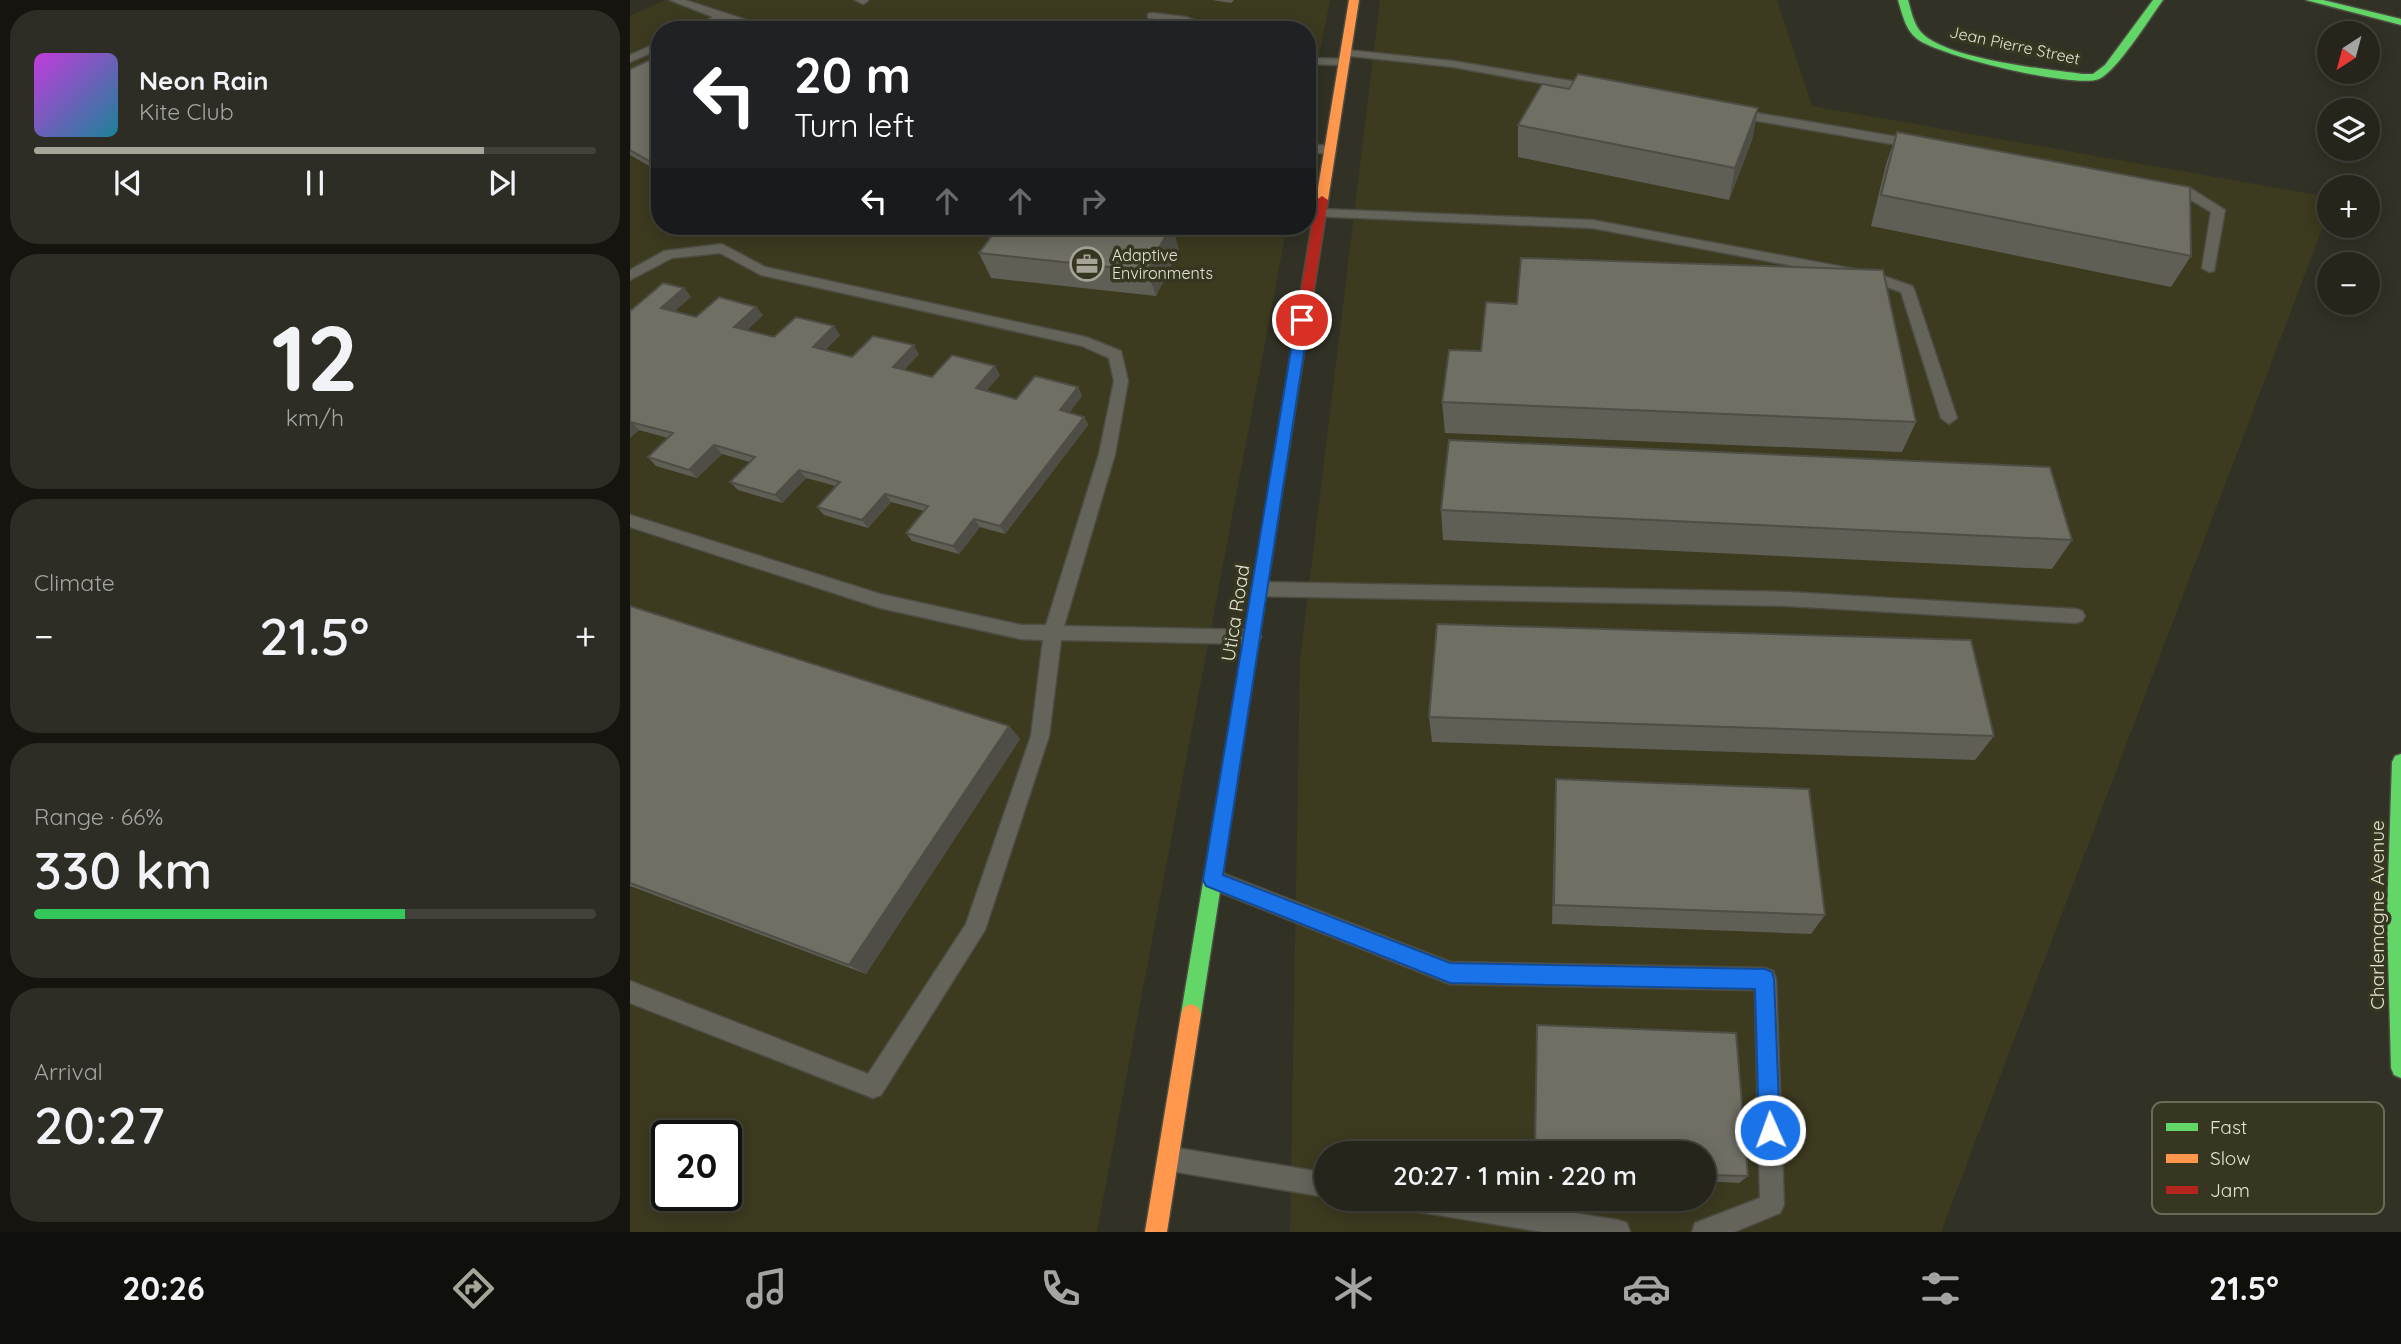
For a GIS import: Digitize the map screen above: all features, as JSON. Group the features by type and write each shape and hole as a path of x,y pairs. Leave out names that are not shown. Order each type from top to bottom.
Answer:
{"street":[{"name":"Utica Road","path":"1316,232 1354,0"},
{"name":"Jean Pierre Street","path":"1903,0 1918,36 1928,43 1950,51 2066,75 2095,76 2109,67 2158,0"},
{"path":"2311,0 2401,22"},
{"name":"Utica Road","path":"1156,1232 1316,235"},
{"name":"Charlemagne Avenue","path":"2401,762 2396,833 2396,979 2401,1068"}],"lane":[{"path":"675,0 737,21"},
{"path":"1152,16 1188,21"},
{"path":"713,21 722,17"},
{"path":"630,59 651,50"},
{"path":"1316,60 1345,58 1453,64 1602,90"},
{"path":"1724,111 1927,146"},
{"path":"1316,149 1330,150"},
{"path":"2158,186 2185,191 2218,210 2209,268"},
{"path":"1319,213 1592,224 1870,276 1907,289 1949,418"},
{"path":"630,276 669,254 722,248 761,271 1086,342 1116,355 1121,381 1107,454 1053,632 1040,736 975,930 873,1087 630,992"},
{"path":"630,521 880,601 1021,632 1252,637"},
{"path":"1260,589 1788,599 2076,616"},
{"path":"1213,880 1450,973 1765,979 1772,1205 1704,1232"},
{"path":"1168,1159 1314,1183"},
{"path":"1488,1211 1618,1232"}],"shaded area":[{"path":"665,0 1330,0 1316,73 1316,21 651,21 651,235 1285,235 1097,1232 630,1232 630,16"},
{"path":"1380,0 1777,0 1812,106 2317,195 2319,238 1941,1232 1290,1232 1300,660"}],"building":[{"path":"651,59 651,162 630,150 630,69"},
{"path":"1578,74 1758,108 1735,168 1518,125 1542,84 1569,89"},
{"path":"1897,132 2190,187 2191,256 1881,195"},
{"path":"992,235 1166,235 1147,271 979,253"},
{"path":"1521,258 1883,270 1916,422 1442,402 1449,350 1481,351 1486,302 1517,304"},
{"path":"663,283 684,288 661,308 696,317 719,297 756,307 734,327 774,337 796,317 834,326 813,347 852,357 873,336 914,345 893,367 932,377 952,355 995,366 976,388 1016,399 1035,376 1078,387 1060,410 1084,417 1000,526 974,519 953,546 906,533 928,506 885,494 862,520 817,507 840,482 818,475 799,470 775,495 730,482 755,457 714,445 689,470 648,457 673,433 630,422 630,311"},
{"path":"1449,440 2050,467 2072,540 1441,510"},
{"path":"630,606 1009,726 849,965 630,883"},
{"path":"1437,624 1971,640 1994,736 1429,717"},
{"path":"1556,779 1809,789 1825,915 1554,905"},
{"path":"1537,1025 1736,1033 1748,1176 1716,1175 1716,1141 1535,1141"}],"traffic: fast":[{"path":"1903,0 1912,27 1930,44 1996,64 2082,77 2095,77 2109,67 2158,0"},
{"path":"2311,0 2401,22"},
{"path":"1191,1014 1269,530"},
{"path":"2401,762 2396,915 2401,1068"}],"traffic: slow":[{"path":"1322,200 1354,0"},
{"path":"1156,1232 1191,1014"}],"traffic: jam":[{"path":"1269,530 1322,200"}],"place":[{"name":"Adaptive Environments","path":"1087,264"}],"route":[{"path":"1302,320 1213,880 1450,973 1765,979 1770,1130"}]}
